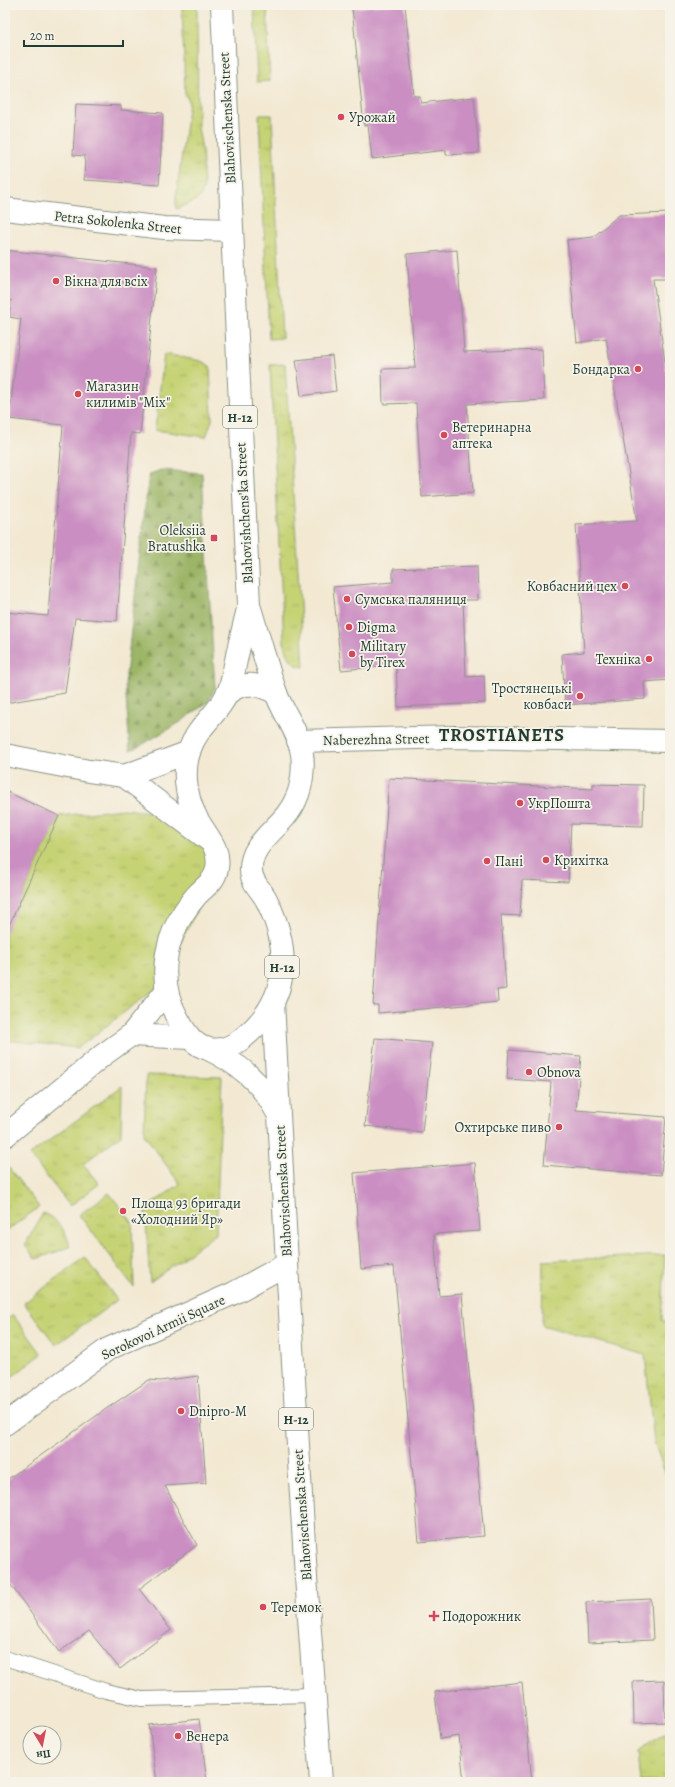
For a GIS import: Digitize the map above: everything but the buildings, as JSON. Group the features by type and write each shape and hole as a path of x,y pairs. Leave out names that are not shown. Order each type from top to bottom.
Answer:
{"main road":[{"name":"Blahovischenska Street","path":"222,5 232,230"},
{"name":"Petra Sokolenka Street","path":"5,209 164,228 232,230"},
{"name":"Blahovishchens'ka Street","path":"232,230 248,605 276,693"},
{"name":"Blahovishchens'ka Street","path":"228,693 248,605"},
{"path":"228,693 236,688 248,685 258,685 276,693"},
{"name":"Н-12","path":"213,844 196,816 187,794 189,752 196,736 228,693"},
{"name":"Н-12","path":"196,1042 222,1049 239,1041 257,1025 273,1002 279,986 283,962 283,950 269,905 251,874 254,853 261,842 284,819 297,799 302,764 302,751 276,693"},
{"name":"Naberezhna Street","path":"298,741 455,737 670,741"},
{"path":"5,755 124,776 189,752"},
{"path":"124,776 213,844 218,857 217,869 213,880 192,902 169,943 166,955 166,991 175,1014 196,1042"},
{"path":"5,1136 103,1055 131,1035 166,991"},
{"name":"Blahovischenska Street","path":"273,1002 287,1264 314,1695 321,1782"},
{"path":"131,1035 196,1042 227,1058 245,1070 264,1090 271,1100 279,1117"},
{"name":"Sorokovoi Armii Square","path":"5,1424 108,1350 234,1293 287,1264"}],"lane":[{"path":"5,1658 106,1691 142,1700 314,1695"}],"green space":[{"path":"182,5 197,5 198,127 202,150 204,186 201,196 193,202 176,209 176,197 189,102 185,93"},
{"path":"254,5 267,5 270,81 257,82"},
{"path":"259,115 272,115 282,338 269,339"},
{"path":"164,354 201,361 210,366 212,420 206,437 155,430"},
{"path":"285,364 304,667 292,662 284,642 270,365"},
{"path":"161,470 202,473 215,688 208,702 179,723 138,747 130,750 125,684 148,482 150,474"},
{"path":"124,809 176,815 213,844 211,883 157,987 78,1048 5,1040 5,915 22,897 59,816"},
{"path":"146,1075 222,1077 216,1234 150,1282 145,1209 180,1184 144,1134"},
{"path":"122,1086 121,1135 83,1164 99,1184 70,1206 30,1155"},
{"path":"9,1168 39,1207 5,1232 5,1172"},
{"path":"109,1193 132,1222 134,1287 79,1215"},
{"path":"43,1213 53,1219 61,1227 67,1236 70,1247 36,1259 25,1245"},
{"path":"665,1255 662,1321 670,1321 670,1486 654,1442 645,1355 542,1325 543,1261"},
{"path":"85,1257 117,1300 56,1345 24,1303"},
{"path":"13,1315 42,1354 5,1382 5,1321"},
{"path":"670,1730 670,1782 641,1782 638,1751"}],"place":[{"name":"Урожай","path":"341,117"},
{"name":"Вікна для всіх","path":"56,281"},
{"name":"Бондарка","path":"638,369"},
{"name":"Магазин килимів \"Mix\"","path":"78,394"},
{"name":"Ветеринарна аптека","path":"444,435"},
{"name":"Oleksiia Bratushka","path":"214,538"},
{"name":"Ковбасний цех","path":"625,586"},
{"name":"Сумська паляниця","path":"347,599"},
{"name":"Digma","path":"349,627"},
{"name":"Military by Tirex","path":"352,654"},
{"name":"Техніка","path":"649,659"},
{"name":"Тростянецькі ковбаси","path":"580,696"},
{"name":"УкрПошта","path":"520,803"},
{"name":"Крихітка","path":"546,860"},
{"name":"Пані","path":"487,861"},
{"name":"Obnova","path":"529,1072"},
{"name":"Охтирське пиво","path":"559,1127"},
{"name":"Площа 93 бригади «Холодний Яр»","path":"123,1211"},
{"name":"Dnipro-M","path":"181,1411"},
{"name":"Теремок","path":"263,1607"},
{"name":"Подорожник","path":"434,1616"},
{"name":"Венера","path":"178,1736"}],"district":[{"name":"TROSTIANETS","path":"502,735"}]}
